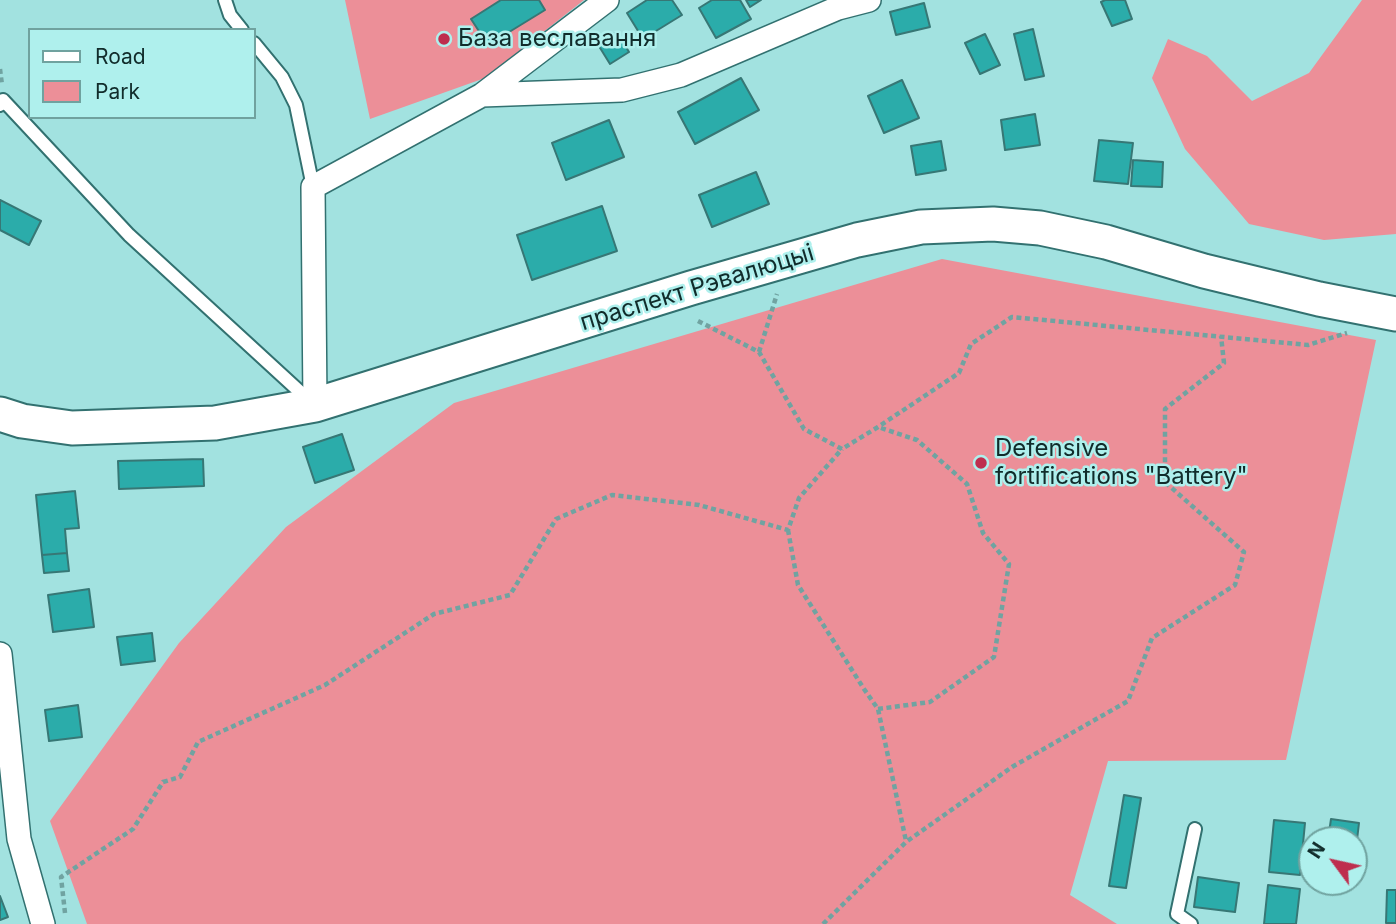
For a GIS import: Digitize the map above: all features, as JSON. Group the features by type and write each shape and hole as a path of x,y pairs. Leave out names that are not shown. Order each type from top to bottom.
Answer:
{"main road":[{"name":"праспект Рэвалюцыі","path":"0,414 22,421 72,428 215,423 315,405 691,288 858,240 921,227 993,224 1040,228 1107,242 1204,271 1319,299 1396,314"}],"street":[{"path":"315,405 313,187 482,95 607,0"},
{"path":"482,95 622,90 681,75 838,8 869,0"},
{"path":"0,654 9,845 43,924"}],"lane":[{"path":"225,0 230,15 240,28"},
{"path":"256,45 282,77 296,104 313,187"},
{"path":"0,105 3,100 129,235 315,405"},
{"path":"1191,924 1177,915 1195,829"}],"path":[{"path":"759,352 777,294"},
{"path":"906,842 878,709 798,585 788,530 799,498 842,449 960,373 971,344 1012,317 1308,345 1358,330"},
{"path":"698,321 759,352 804,429 842,449"},
{"path":"823,924 906,842 1012,767 1128,701 1152,638 1235,585 1244,552 1165,482 1165,409 1224,363 1221,337"},
{"path":"878,427 917,440 967,484 983,533 1009,564 994,657 930,702 878,709"},
{"path":"66,924 61,877 133,829 163,782 180,777 198,742 325,685 434,614 510,595 556,519 612,495 699,505 788,530"}],"green space":[{"name":"База веславання","path":"345,0 584,0 485,78 370,119"},
{"path":"1362,0 1396,0 1396,234 1324,240 1249,224 1185,149 1152,78 1168,39 1207,56 1252,101 1309,73"},
{"path":"942,259 1376,340 1286,760 1108,761 1070,895 1117,924 87,924 50,821 179,643 286,527 454,403"}],"building":[{"path":"501,0 539,0 545,10 488,45 471,19"},
{"path":"647,0 672,0 682,15 643,39 627,13"},
{"path":"712,0 740,0 751,19 716,38 699,8"},
{"path":"746,0 761,0 750,7"},
{"path":"1125,0 1132,19 1112,26 1101,2"},
{"path":"924,3 930,27 896,35 890,12"},
{"path":"1033,29 1044,76 1025,80 1014,34"},
{"path":"617,32 629,52 610,64 597,43"},
{"path":"985,34 1000,65 980,74 965,43"},
{"path":"741,78 759,110 695,144 678,112"},
{"path":"902,80 919,118 884,133 868,96"},
{"path":"1035,114 1040,145 1005,150 1001,120"},
{"path":"609,120 624,157 566,180 552,143"},
{"path":"1099,140 1133,143 1128,184 1094,181"},
{"path":"941,141 946,170 916,175 911,146"},
{"path":"1133,160 1163,162 1162,187 1131,186"},
{"path":"756,172 769,204 712,227 699,195"},
{"path":"0,200 41,221 29,245 0,230"},
{"path":"602,206 617,251 532,280 517,235"},
{"path":"342,434 354,470 315,483 303,447"},
{"path":"203,459 204,486 119,489 118,461"},
{"path":"75,491 79,528 65,529 67,553 42,555 36,495"},
{"path":"67,553 69,571 44,573 42,555"},
{"path":"89,589 94,627 53,632 48,595"},
{"path":"152,633 155,661 121,665 117,637"},
{"path":"78,705 82,737 49,741 45,710"},
{"path":"1124,795 1141,798 1126,888 1109,886"},
{"path":"1331,819 1359,823 1359,826 1330,826"},
{"path":"1274,820 1305,823 1305,826 1298,826 1298,875 1269,872"},
{"path":"1198,877 1239,883 1235,912 1194,907"},
{"path":"1268,885 1298,889 1296,924 1264,924"},
{"path":"1387,890 1396,890 1396,923 1386,923"},
{"path":"0,896 8,917 0,920"}],"place":[{"name":"База веславання","path":"444,39"},
{"name":"Defensive fortifications \"Battery\"","path":"981,463"}]}
